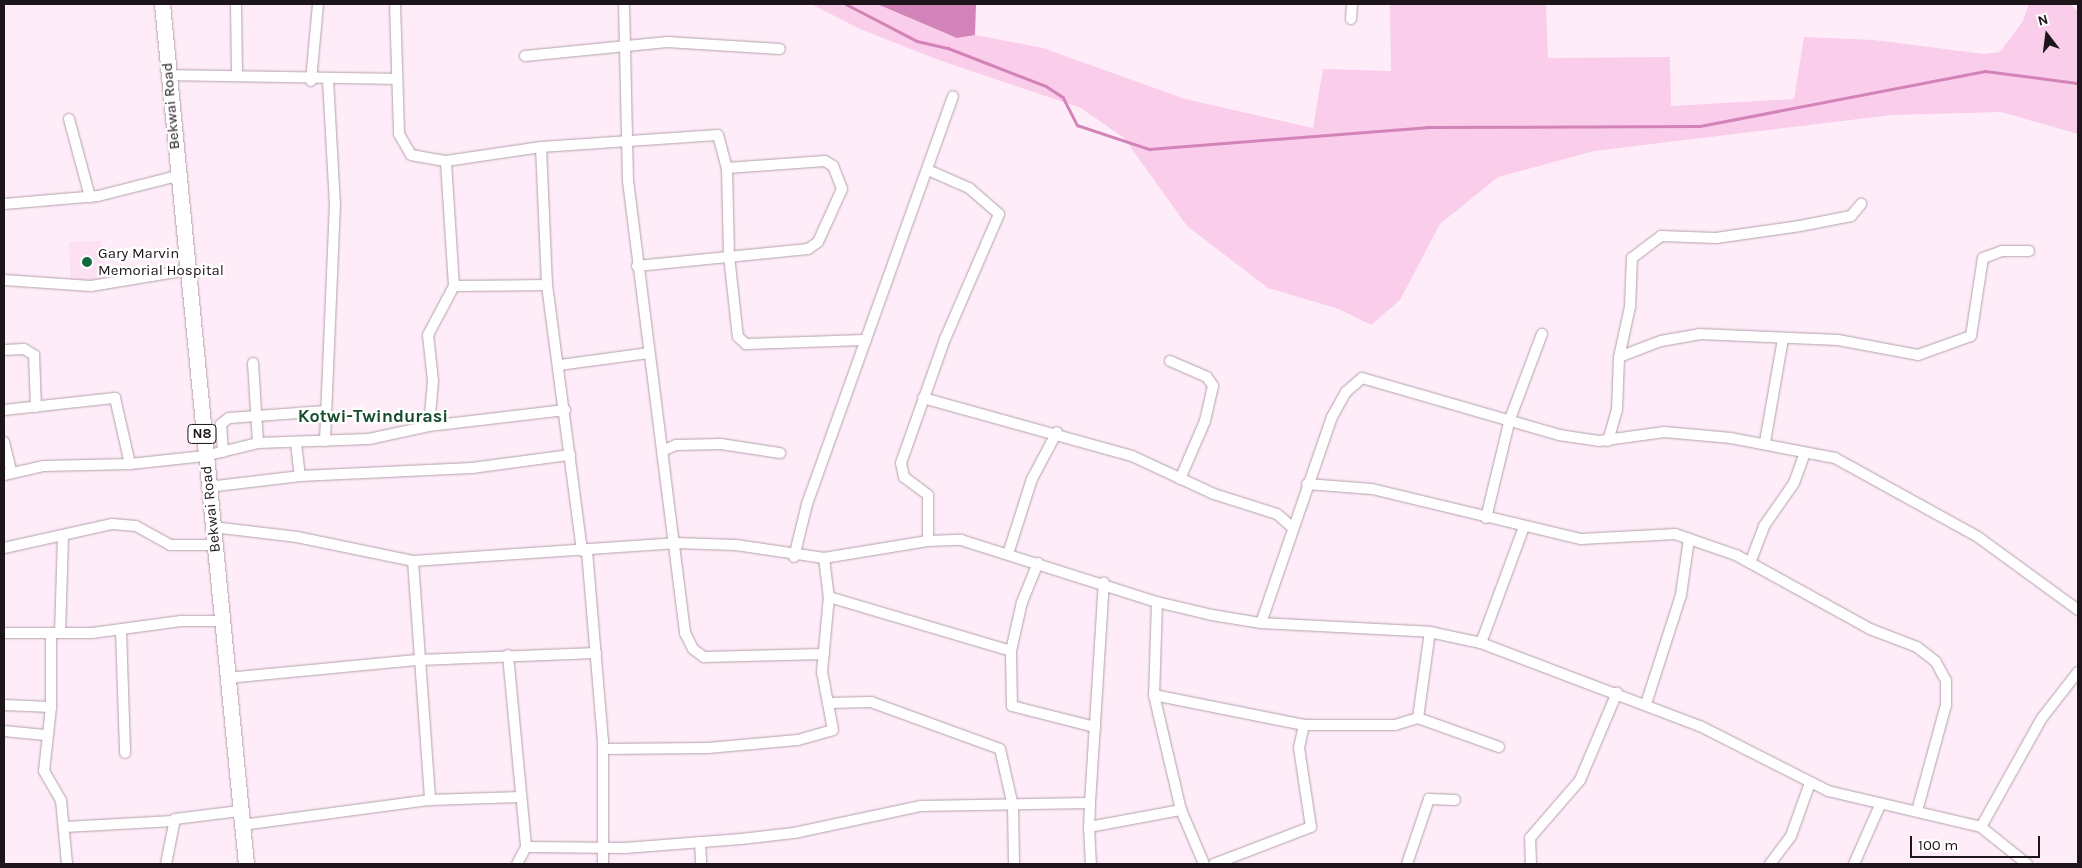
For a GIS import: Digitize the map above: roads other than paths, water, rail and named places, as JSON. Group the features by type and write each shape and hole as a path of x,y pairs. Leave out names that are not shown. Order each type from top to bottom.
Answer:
{"highway":[{"name":"Bekwai Road","path":"162,4 177,176 188,270 246,864"}],"street":[{"path":"236,4 237,74"},
{"path":"311,81 318,4"},
{"path":"395,4 396,79 402,146 411,155 446,161 541,147 629,139 718,135 727,168 729,256 734,328 746,344 866,340"},
{"path":"624,4 629,139 628,181 637,266 685,633 693,649 704,657 824,654"},
{"path":"1351,19 1352,4"},
{"path":"525,56 625,47 714,42 780,48"},
{"path":"168,75 237,74 311,81 396,79"},
{"path":"326,441 335,205 328,80"},
{"path":"794,557 807,504 930,171 953,96"},
{"path":"69,119 90,197"},
{"path":"541,147 547,285 560,364 570,455 585,551 596,653 603,749 603,864"},
{"path":"429,426 433,381 428,335 454,286 446,161"},
{"path":"637,266 808,248 824,233 842,188 839,175 825,161 727,168"},
{"path":"928,541 931,504 921,487 904,477 901,463 923,398 999,214 969,188 930,171"},
{"path":"4,204 90,197 177,176"},
{"path":"1608,441 1617,410 1619,357 1629,314 1632,258 1661,236 1716,238 1800,226 1851,216 1861,204"},
{"path":"1619,357 1689,335 1838,340 1902,355 1958,344 1971,336 1983,258 2002,251 2029,252"},
{"path":"4,280 91,286 188,270"},
{"path":"454,286 547,285"},
{"path":"1486,518 1510,419 1542,334"},
{"path":"1765,442 1783,338"},
{"path":"4,350 24,349 34,355 36,407"},
{"path":"560,364 649,353"},
{"path":"1170,361 1207,377 1213,386 1205,420 1180,479"},
{"path":"253,362 258,443"},
{"path":"1261,622 1298,507 1332,417 1346,392 1362,378 1510,419 1559,435 1608,441 1664,432 1765,442 1804,455 1835,458 1978,537 2078,610"},
{"path":"4,410 115,398 130,464"},
{"path":"923,398 1057,432 1132,456 1180,479 1277,514 1292,527"},
{"path":"4,442 8,474 44,466 130,464 205,456 258,443 296,444 369,439 429,426 565,410"},
{"path":"223,452 224,420 256,414 326,411"},
{"path":"1008,554 1032,479 1057,432"},
{"path":"296,444 300,476"},
{"path":"662,451 696,444 780,453"},
{"path":"208,487 300,476 472,468 570,455"},
{"path":"1750,563 1764,526 1794,483 1804,455"},
{"path":"1307,484 1372,489 1486,518 1581,539 1653,533 1689,539 1750,563 1870,629 1917,647 1936,662 1946,681 1946,705 1917,811"},
{"path":"1277,514 1298,507"},
{"path":"4,548 64,534 122,524 136,526 170,545 215,545"},
{"path":"212,527 297,537 413,561 585,551 674,543 736,545 794,557 824,558 928,541 961,540 1104,582 1157,602 1261,622 1430,632 1481,643 1700,726 1810,783 1880,805 1917,811 1981,827 2027,864"},
{"path":"1481,643 1524,527"},
{"path":"64,534 51,707 45,735 44,770 61,800 67,864"},
{"path":"1646,704 1681,595 1689,539"},
{"path":"603,749 708,748 807,739 833,730 822,672 829,597 824,558"},
{"path":"413,561 430,800"},
{"path":"1038,563 1022,602 1011,652 1010,700 1017,710 1095,727"},
{"path":"1092,864 1089,828 1090,803 1104,582"},
{"path":"829,597 1011,652"},
{"path":"1157,602 1154,695 1181,810 1204,864"},
{"path":"4,633 121,630 223,621"},
{"path":"121,630 125,753"},
{"path":"1418,718 1430,632"},
{"path":"227,678 419,660 596,653"},
{"path":"508,655 526,846 517,864"},
{"path":"1981,827 2042,718 2078,672"},
{"path":"1531,864 1530,838 1580,780 1617,693"},
{"path":"1154,695 1304,726 1395,725 1418,718 1499,747"},
{"path":"829,703 871,702 992,744 1005,758 1013,806 1014,864"},
{"path":"4,705 51,707"},
{"path":"1214,864 1310,827 1313,820 1302,786 1298,748 1304,726"},
{"path":"4,731 45,735"},
{"path":"1770,864 1791,836 1810,783"},
{"path":"65,827 241,818 430,800 520,797"},
{"path":"1407,864 1429,799 1455,800"},
{"path":"526,846 602,848 700,842 794,833 906,808 1090,803"},
{"path":"1854,864 1880,805"},
{"path":"1089,828 1181,810"},
{"path":"166,864 173,821"},
{"path":"700,842 702,864"}],"waterway":[{"path":"846,4 917,41 948,48 1046,86 1063,97 1077,125 1149,149 1426,127 1700,126 1985,71 2078,83"}],"place":[{"name":"Gary Marvin Memorial Hospital","path":"87,262"}],"district":[{"name":"Kotwi-Twindurasi","path":"373,416"}]}
